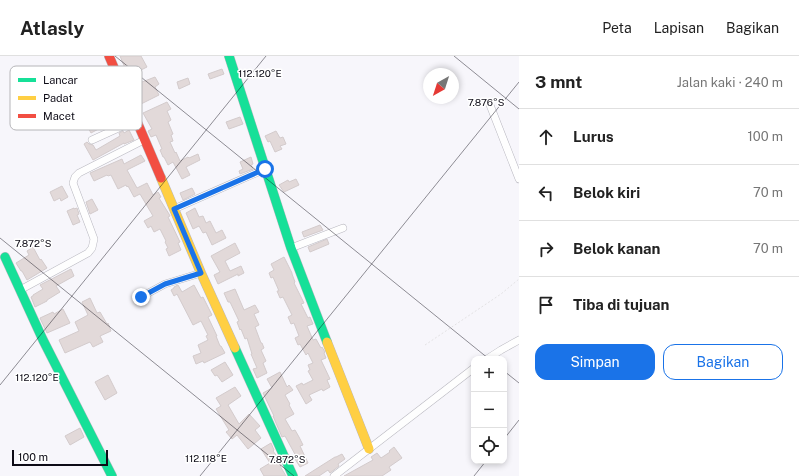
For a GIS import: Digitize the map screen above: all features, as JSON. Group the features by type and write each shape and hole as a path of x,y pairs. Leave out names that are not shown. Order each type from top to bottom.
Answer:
{"street":[{"path":"108,56 112,66"},
{"path":"229,56 291,248 369,449"},
{"path":"490,105 519,179"},
{"path":"92,140 114,130"},
{"path":"140,130 201,273 293,476"},
{"path":"20,290 88,253 92,248 94,239 73,183 74,177 144,140"},
{"path":"174,209 265,169"},
{"path":"291,248 343,228"},
{"path":"5,257 43,340 112,476"},
{"path":"141,297 165,284 201,273"},
{"path":"492,356 519,340"},
{"path":"334,476 471,370"}],"path":[{"path":"425,345 501,294 519,279"}],"building":[{"path":"120,56 141,56 147,67 142,70 142,66 124,66"},
{"path":"222,69 224,74 210,79 208,74"},
{"path":"155,77 159,84 155,87 159,95 142,104 142,82"},
{"path":"188,78 190,84 179,89 177,82"},
{"path":"167,102 171,109 167,111 171,120 168,122 173,134 171,135 173,141 170,142 175,153 176,152 180,161 198,154 200,160 186,167 190,175 182,179 173,162 168,165 163,157 160,150 162,149 156,135 151,137 148,131 152,129 143,113"},
{"path":"240,117 243,124 229,129 226,122"},
{"path":"89,130 97,130 91,133"},
{"path":"129,130 134,140 124,143 93,160 84,144 87,142 93,145 96,150 120,136 119,133 123,131 124,133"},
{"path":"276,131 280,138 283,137 286,144 280,146 282,149 275,152 270,141 268,142 265,136"},
{"path":"141,155 145,161 127,170 137,188 147,183 153,195 158,192 161,197 159,198 170,216 168,217 180,242 178,243 181,250 169,256 166,249 168,248 165,242 166,241 160,229 154,232 151,226 148,228 144,221 153,216 140,194 134,197 126,185 118,189 111,175 107,175 94,181 90,173 122,159 124,164"},
{"path":"251,157 253,164 251,165 253,169 240,174 239,171 243,169 240,162"},
{"path":"296,179 299,185 284,192 279,185 288,180 289,182"},
{"path":"62,186 68,197 61,201 60,198 54,201 50,192"},
{"path":"192,188 195,194 183,200 180,193"},
{"path":"92,199 98,210 90,214 86,202"},
{"path":"77,208 79,214 77,215 80,222 73,225 67,211"},
{"path":"195,208 199,217 203,216 206,223 210,221 216,233 222,230 226,238 212,245 206,232 203,233 199,226 193,229 186,213"},
{"path":"320,225 323,230 304,237 302,232"},
{"path":"327,239 329,244 310,252 308,247"},
{"path":"235,243 240,253 225,261 230,271 241,266 244,273 238,276 238,274 218,284 214,275 220,272 211,256"},
{"path":"33,247 40,260 41,259 47,268 27,280 16,263 29,255 27,251"},
{"path":"284,257 304,303 301,304 308,318 310,317 313,324 307,326 313,340 316,339 325,352 326,358 321,360 330,379 327,380 330,387 323,391 322,389 309,395 312,400 306,404 296,386 302,383 303,385 313,380 308,371 310,370 308,365 313,363 308,353 306,355 300,344 298,345 295,338 299,336 294,323 291,324 288,317 292,315 283,297 280,298 277,291 279,291 273,277 271,278 269,273 274,270 271,264"},
{"path":"71,269 74,276 56,286 60,292 35,307 31,297 43,289 40,285"},
{"path":"178,285 182,292 194,285 201,298 203,297 212,315 208,317 220,346 225,353 204,363 203,361 196,364 193,356 201,353 198,345 208,340 206,336 208,335 201,321 193,325 177,294 174,296 171,290"},
{"path":"235,289 244,310 255,305 259,312 254,314 259,325 255,327 264,348 261,350 266,361 263,363 267,373 257,378 253,369 257,368 251,354 247,338 245,339 241,329 240,330 237,322 239,321 224,293"},
{"path":"90,298 97,313 100,312 107,324 108,323 111,331 100,336 103,342 93,347 90,342 65,353 59,340 79,331 75,322 88,315 82,302"},
{"path":"63,309 70,323 47,333 40,318 53,312 54,314"},
{"path":"225,362 233,375 222,382 211,370"},
{"path":"280,372 287,387 289,385 293,390 285,395 294,414 285,419 292,431 295,430 303,445 300,446 308,463 300,467 295,459 297,458 285,436 282,437 263,393 272,388 267,379"},
{"path":"108,375 117,393 105,400 95,382"},
{"path":"235,387 241,396 228,405 239,424 249,414 260,426 255,430 261,438 248,449 237,435 232,439 226,432 229,430 216,409 221,406 216,398"},
{"path":"80,428 84,437 70,445 65,436"},
{"path":"271,443 274,450 273,451 278,458 281,465 280,466 286,476 264,476 260,469 270,463 261,449"},
{"path":"394,447 402,458 389,467 391,470 382,476 344,476 373,460 371,457 377,453 381,458 390,452 389,451"},
{"path":"342,454 345,459 330,473 328,470 319,476 305,476 335,457"}],"traffic: fast":[{"path":"229,56 291,248 327,342"},
{"path":"5,257 43,340 112,476"},
{"path":"235,348 293,476"}],"traffic: slow":[{"path":"161,178 201,273 235,348"},
{"path":"327,342 369,449"}],"traffic: jam":[{"path":"109,56 113,66"},
{"path":"141,130 161,178"}],"route":[{"path":"141,297 165,284 201,273 174,209 265,169"}]}
